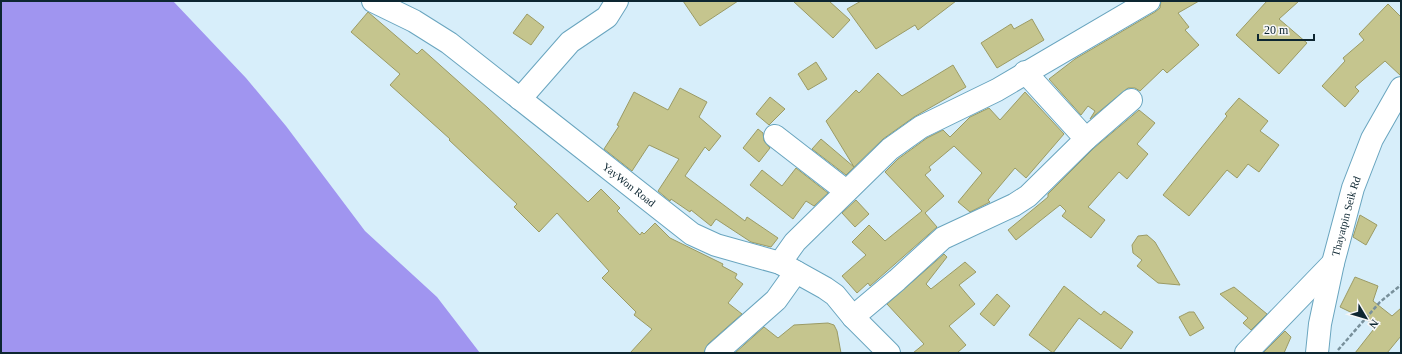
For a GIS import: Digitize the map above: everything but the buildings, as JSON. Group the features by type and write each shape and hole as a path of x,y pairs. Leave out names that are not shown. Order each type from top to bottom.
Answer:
{"street":[{"name":"YayWon Road","path":"373,1 414,21 449,43 692,234 716,244 788,268 825,288 835,295 853,317 889,353"},
{"path":"520,99 570,42 607,17 617,1"},
{"path":"716,353 776,300 796,242 890,149 921,127 997,90 1025,72 1149,1"},
{"path":"1025,72 1086,138"},
{"name":"Thayatpin Seik Rd","path":"1317,353 1320,324 1333,264 1353,188 1372,139 1401,88"},
{"path":"853,317 897,280 943,238 1014,205 1028,196 1086,138 1131,100"},
{"path":"776,136 846,191"},
{"path":"1246,353 1333,264"}],"path":[{"path":"1335,353 1380,302 1401,285"}],"shaded area":[{"path":"1,1 173,1 246,78 286,126 365,231 437,297 480,353 1,353"}]}
